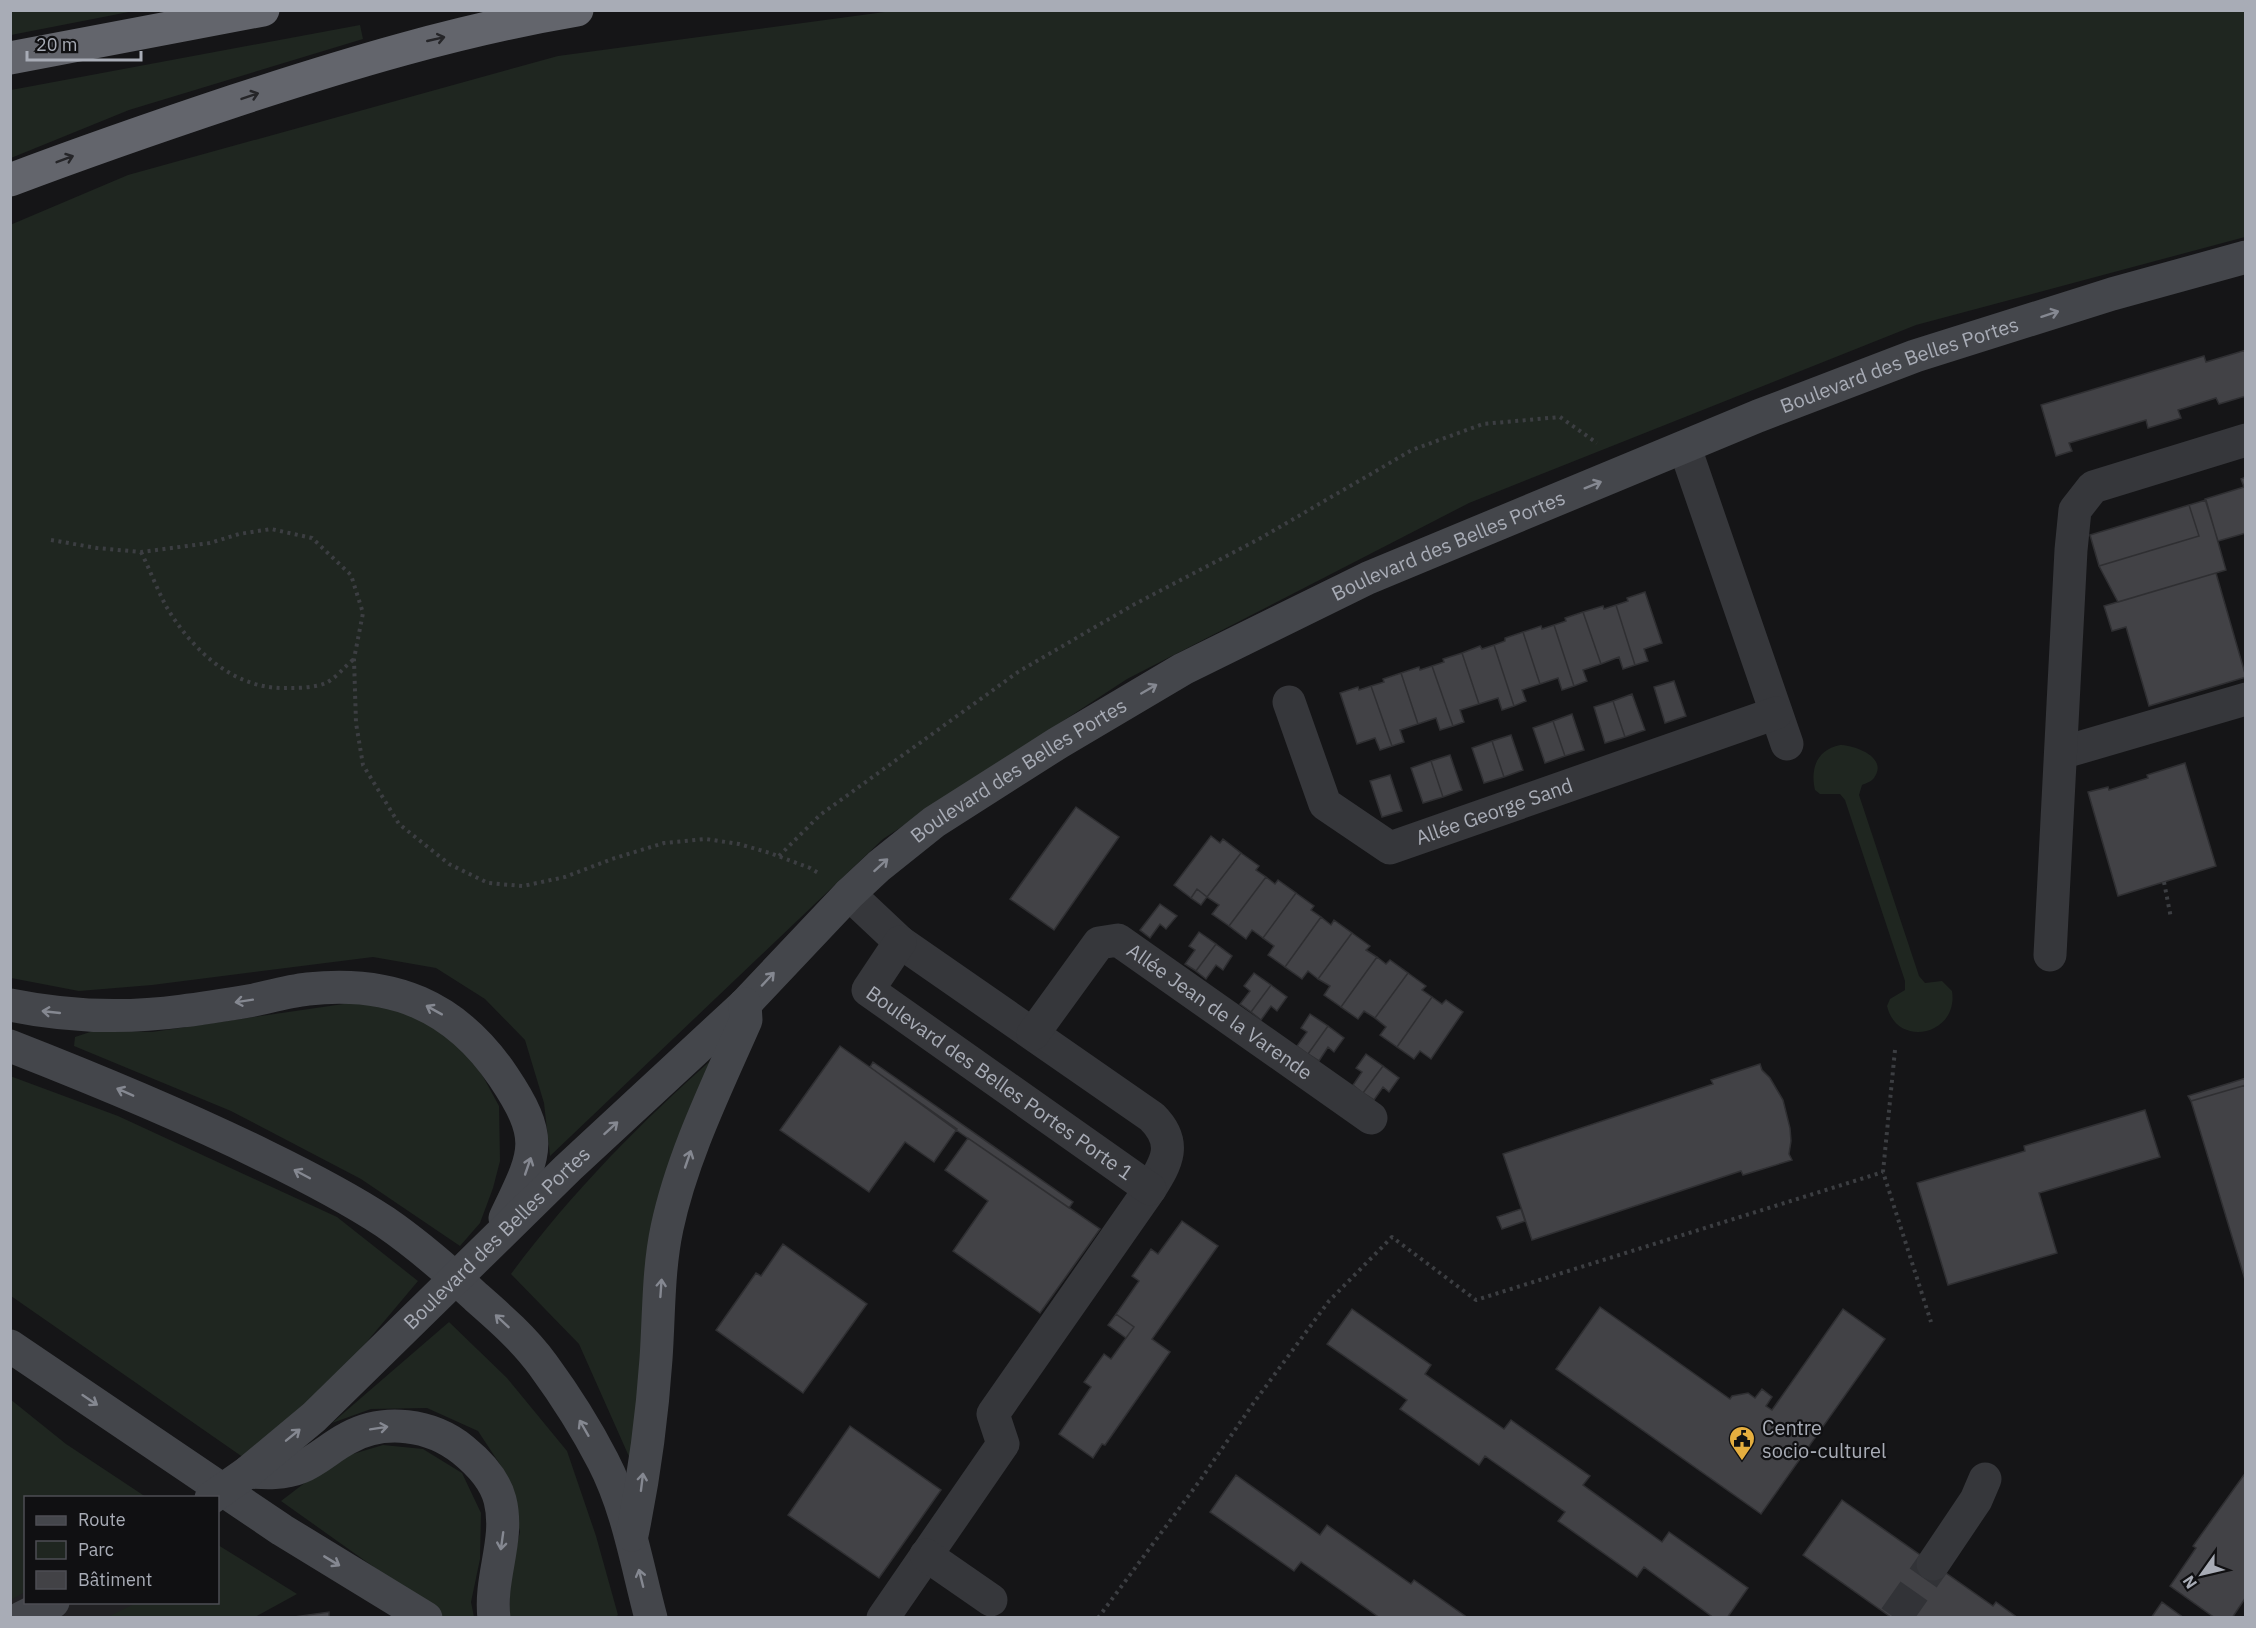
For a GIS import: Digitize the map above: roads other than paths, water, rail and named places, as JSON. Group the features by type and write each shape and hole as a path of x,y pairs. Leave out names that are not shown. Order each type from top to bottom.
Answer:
{"highway":[{"path":"10,58 263,10"},
{"path":"10,180 106,144 336,67 431,40 529,18 577,10"}],"street":[{"name":"Boulevard des Belles Portes","path":"212,1496 248,1472 314,1417 568,1168 745,1004 839,887 899,849 933,822 1029,760 1183,669 1368,578 1758,416 1915,356 2112,294 2246,257"},
{"path":"2050,955 2075,510 2093,487 2246,440"},
{"path":"1685,448 1787,744"},
{"path":"2061,753 2246,699"},
{"name":"Allée George Sand","path":"1289,702 1325,804 1390,849 1776,713"},
{"name":"Boulevard des Belles Portes Porte 1","path":"839,887 900,942 1152,1118 1163,1128 1169,1151 1162,1170 1150,1189 993,1414 1003,1444 883,1617"},
{"name":"Allée Jean de la Varende","path":"1033,1034 1099,943 1118,940 1371,1118"},
{"name":"Boulevard des Belles Portes Porte 1","path":"900,942 868,990 1150,1189"},
{"path":"10,1005 104,1017 181,1011 306,989 347,987 402,995 420,1002 452,1020 482,1048 507,1082 532,1132 531,1161 495,1238"},
{"path":"632,1539 640,1499 656,1366 667,1228 700,1126 746,1020 745,1004"},
{"path":"10,1046 92,1078 230,1138 301,1173 385,1222 436,1261 510,1328 542,1364 581,1421 604,1463 618,1497 632,1539 651,1617"},
{"path":"10,1346 282,1530 426,1617"},
{"path":"248,1472 273,1474 302,1467 350,1436 372,1429 411,1425 454,1443 490,1478 500,1498 503,1540 493,1593 494,1617"},
{"path":"1933,1564 1976,1500 1985,1479"},
{"path":"926,1555 991,1600"},
{"path":"21,1617 49,1604"}],"tunnel":[{"path":"1895,1618 1933,1564"}],"place":[{"name":"Centre socio-culturel","path":"1742,1462"}]}
